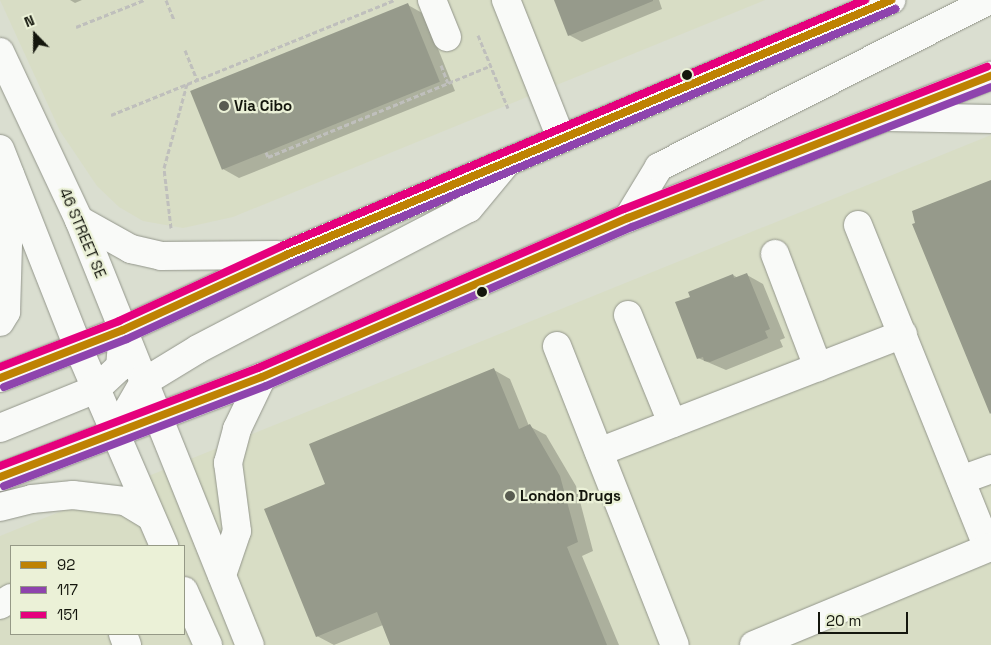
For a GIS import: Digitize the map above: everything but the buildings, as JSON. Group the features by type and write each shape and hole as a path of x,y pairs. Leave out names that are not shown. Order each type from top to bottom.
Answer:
{"main road":[{"path":"432,0 447,38"},
{"path":"506,0 561,138"},
{"path":"0,378 123,330 286,255 891,0"},
{"path":"628,218 660,167 990,0"},
{"name":"46 STREET SE","path":"0,52 79,220 250,645"},
{"path":"0,477 262,377 628,218 991,76"},
{"path":"889,117 991,119"},
{"path":"0,149 78,347 164,545"},
{"path":"115,432 144,382 198,349 470,208 507,162"},
{"path":"0,322 6,312 10,175"},
{"path":"79,220 130,249 161,256 286,255"},
{"path":"754,645 990,547 858,225"},
{"path":"775,254 818,367"},
{"path":"628,315 672,423"},
{"path":"0,428 96,389 120,367 123,330"},
{"path":"599,452 902,334"},
{"path":"557,346 675,645"},
{"path":"222,575 237,531 228,463 236,429 262,377"},
{"path":"961,480 991,469"},
{"path":"0,507 32,499 73,495 125,500 150,516"},
{"path":"185,593 208,645"}],"path":[{"path":"76,27 144,0"},
{"path":"166,0 174,20"},
{"path":"111,115 394,0"},
{"path":"477,33 508,108"},
{"path":"185,50 197,80"},
{"path":"266,152 268,157 490,66"},
{"path":"172,231 164,168 187,84"}],"shaded area":[{"path":"0,0 765,0 233,217 183,228 143,221 119,207 97,186 60,131"},
{"path":"991,135 991,645 0,645 0,536"}],"transit line":[{"name":"151","path":"0,367 119,321 282,246 865,0"},
{"name":"92","path":"0,378 123,330 286,255 891,0"},
{"name":"117","path":"4,387 127,339 290,264 895,9"},
{"name":"151","path":"0,466 258,368 624,209 987,67"},
{"name":"92","path":"0,477 262,377 628,218 991,76"},
{"name":"117","path":"4,486 266,386 632,227 991,87"}],"place":[{"name":"Via Cibo","path":"224,106"},
{"name":"London Drugs","path":"510,496"}]}
